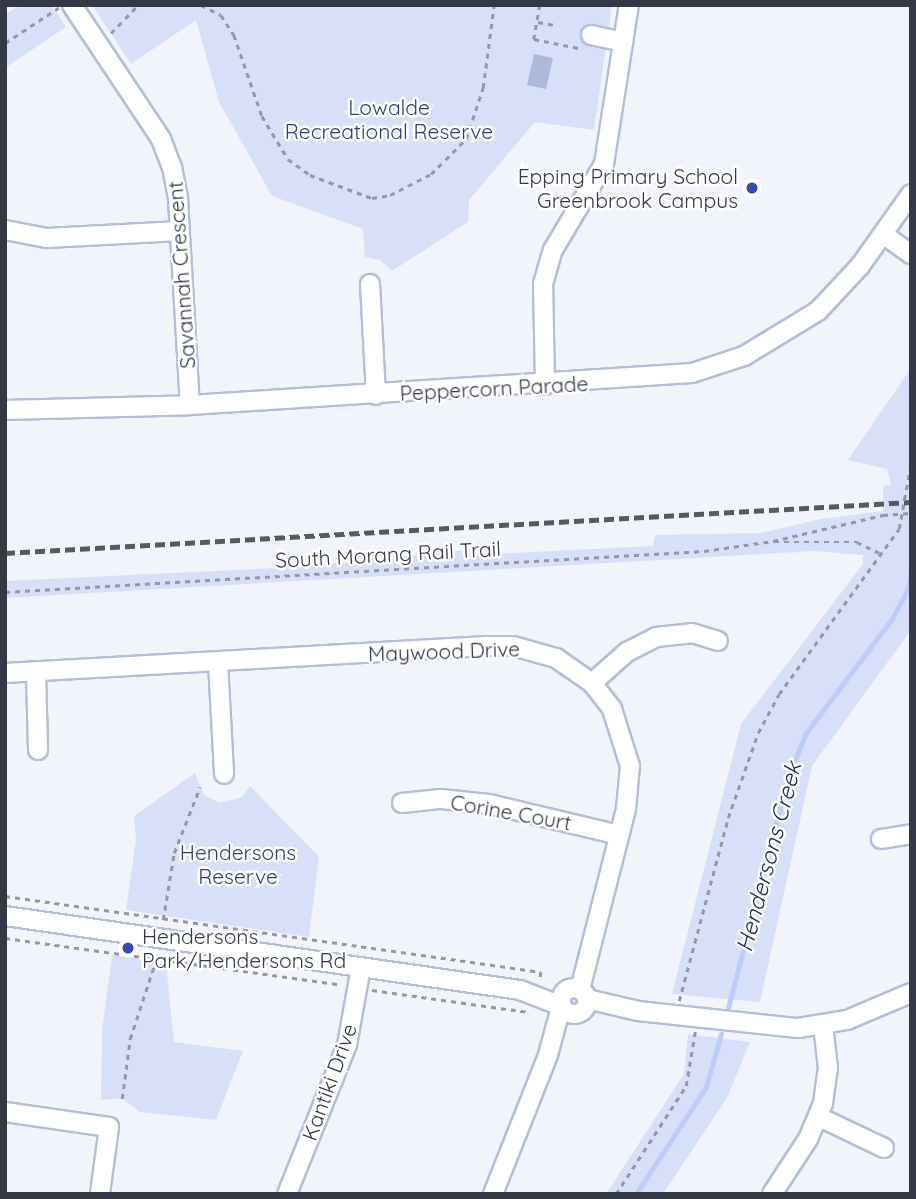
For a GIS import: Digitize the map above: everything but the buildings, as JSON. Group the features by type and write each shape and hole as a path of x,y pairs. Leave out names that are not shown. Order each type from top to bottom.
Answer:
{"street":[{"name":"Savannah Crescent","path":"72,5 161,139 176,183 190,405"},
{"path":"545,385 543,284 564,231 599,178 629,5"},
{"path":"592,43 624,42"},
{"name":"Peppercorn Parade","path":"5,410 190,405 676,376 744,356 818,311 883,234 911,194"},
{"path":"5,230 47,238 180,231"},
{"path":"883,234 911,254"},
{"path":"370,285 376,395"},
{"path":"592,683 627,652 656,636 692,633 718,641"},
{"name":"Maywood Drive","path":"5,673 513,646 556,658 592,683 612,709 627,745 629,790 573,1003"},
{"path":"218,662 224,775"},
{"path":"36,672 38,750"},
{"name":"Corine Court","path":"402,803 441,799 489,804 619,835"},
{"path":"881,839 911,834"},
{"path":"5,916 520,990 573,1003 778,1028 823,1025 872,1011 911,993"},
{"name":"Kantiki Drive","path":"287,1194 347,1045 361,967"},
{"path":"493,1194 548,1055 573,1003"},
{"path":"772,1194 819,1117 828,1068 823,1025"},
{"path":"5,1112 109,1127 100,1194"},
{"path":"819,1117 884,1148"}],"path":[{"path":"5,43 61,5"},
{"path":"109,35 138,5"},
{"path":"201,5 221,15 234,35 262,116 288,159 310,175 346,191 380,198 443,165 466,139 483,88 494,5"},
{"path":"540,5 534,39 592,43"},
{"path":"537,22 555,25"},
{"path":"679,998 728,818 758,733 779,694 902,522 911,463"},
{"name":"South Morang Rail Trail","path":"5,592 657,554 773,541 883,515 911,513"},
{"name":"South Morang Rail Trail","path":"773,541 861,543 880,553"},
{"path":"616,1194 685,1086 695,1030"}],"green space":[{"path":"20,5 52,5 66,27 5,68 5,15"},
{"name":"Lowalde Recreational Reserve","path":"92,5 612,5 594,130 535,122 469,200 468,222 392,271 380,260 365,257 363,229 272,196 219,102 196,20 131,64"},
{"path":"911,368 911,630 812,766 760,1002 672,994 741,724 863,564 863,555 814,551 5,598 5,581 295,567 466,550 476,555 653,546 655,535 761,533 821,519 883,511 883,486 891,485 887,469 848,460"},
{"name":"Hendersons Reserve","path":"195,773 204,795 220,803 242,797 250,786 319,857 309,937 126,910 136,839 134,816"},
{"path":"112,955 166,963 174,1042 243,1051 216,1120 140,1112 122,1098 101,1100 102,1031"},
{"path":"688,1034 750,1042 727,1098 663,1194 606,1194 684,1074"}],"waterway":[{"name":"Hendersons Creek","path":"728,1008 788,777 806,733 892,619 908,589 911,571"},
{"name":"Hendersons Creek","path":"636,1194 706,1087 721,1034"}],"railway":[{"path":"5,553 911,502"}],"place":[{"name":"Epping Primary School Greenbrook Campus","path":"752,188"},
{"name":"Hendersons Park/Hendersons Rd","path":"128,948"}]}
